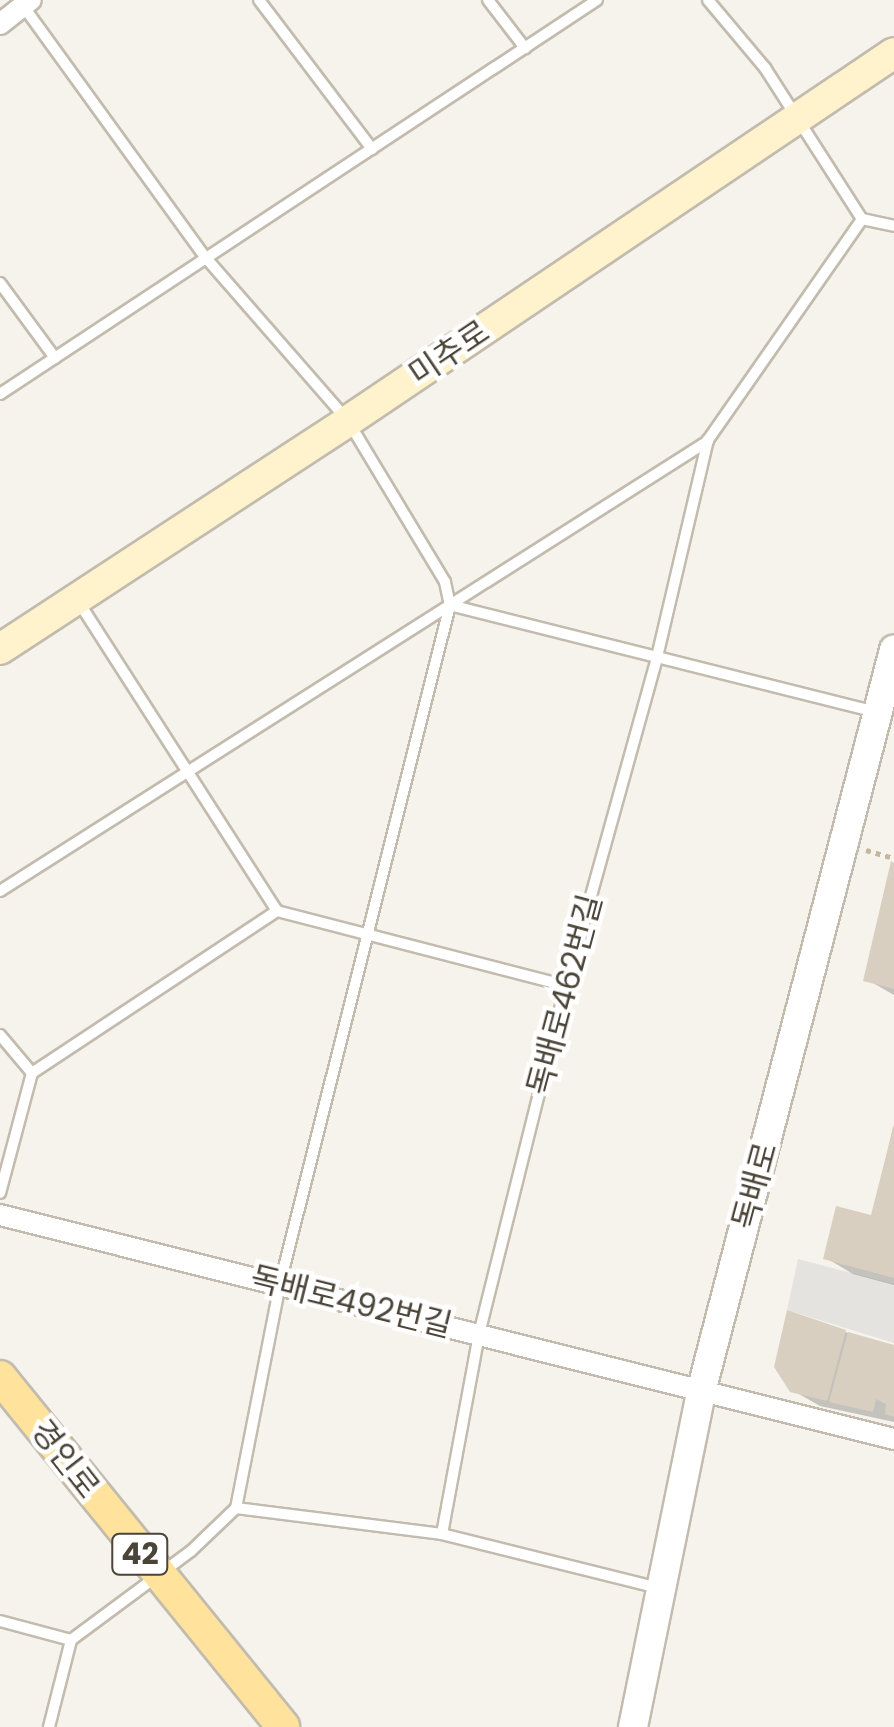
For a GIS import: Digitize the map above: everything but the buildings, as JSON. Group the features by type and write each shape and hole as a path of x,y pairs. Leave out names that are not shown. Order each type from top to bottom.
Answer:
{"main road":[{"name":"미추로","path":"0,649 348,421 894,52"},
{"name":"경인로","path":"0,1376 284,1727"}],"street":[{"path":"0,24 27,3"},
{"name":"독배로","path":"633,1727 702,1388 886,715 894,650"},
{"name":"독배로492번길","path":"0,1215 894,1439"}],"lane":[{"path":"259,0 372,149"},
{"path":"488,0 525,48"},
{"path":"0,394 597,0"},
{"path":"708,0 764,68 862,218 894,226"},
{"path":"27,3 206,258 348,421 445,582 450,604 280,1284 236,1508 158,1576 71,1640 48,1727"},
{"name":"독배로462번길","path":"442,1534 479,1334 566,986 658,657 708,440 862,218"},
{"path":"0,284 55,358"},
{"name":"독배로462번길","path":"0,892 708,440"},
{"path":"77,600 277,911 566,986"},
{"path":"450,604 886,715"},
{"path":"0,1192 32,1073 277,911"},
{"path":"0,1035 32,1073"},
{"path":"236,1508 442,1534 660,1588"},
{"path":"0,1622 71,1640"}],"shaded area":[{"path":"798,1259 894,1284 894,1343 787,1310"}]}
